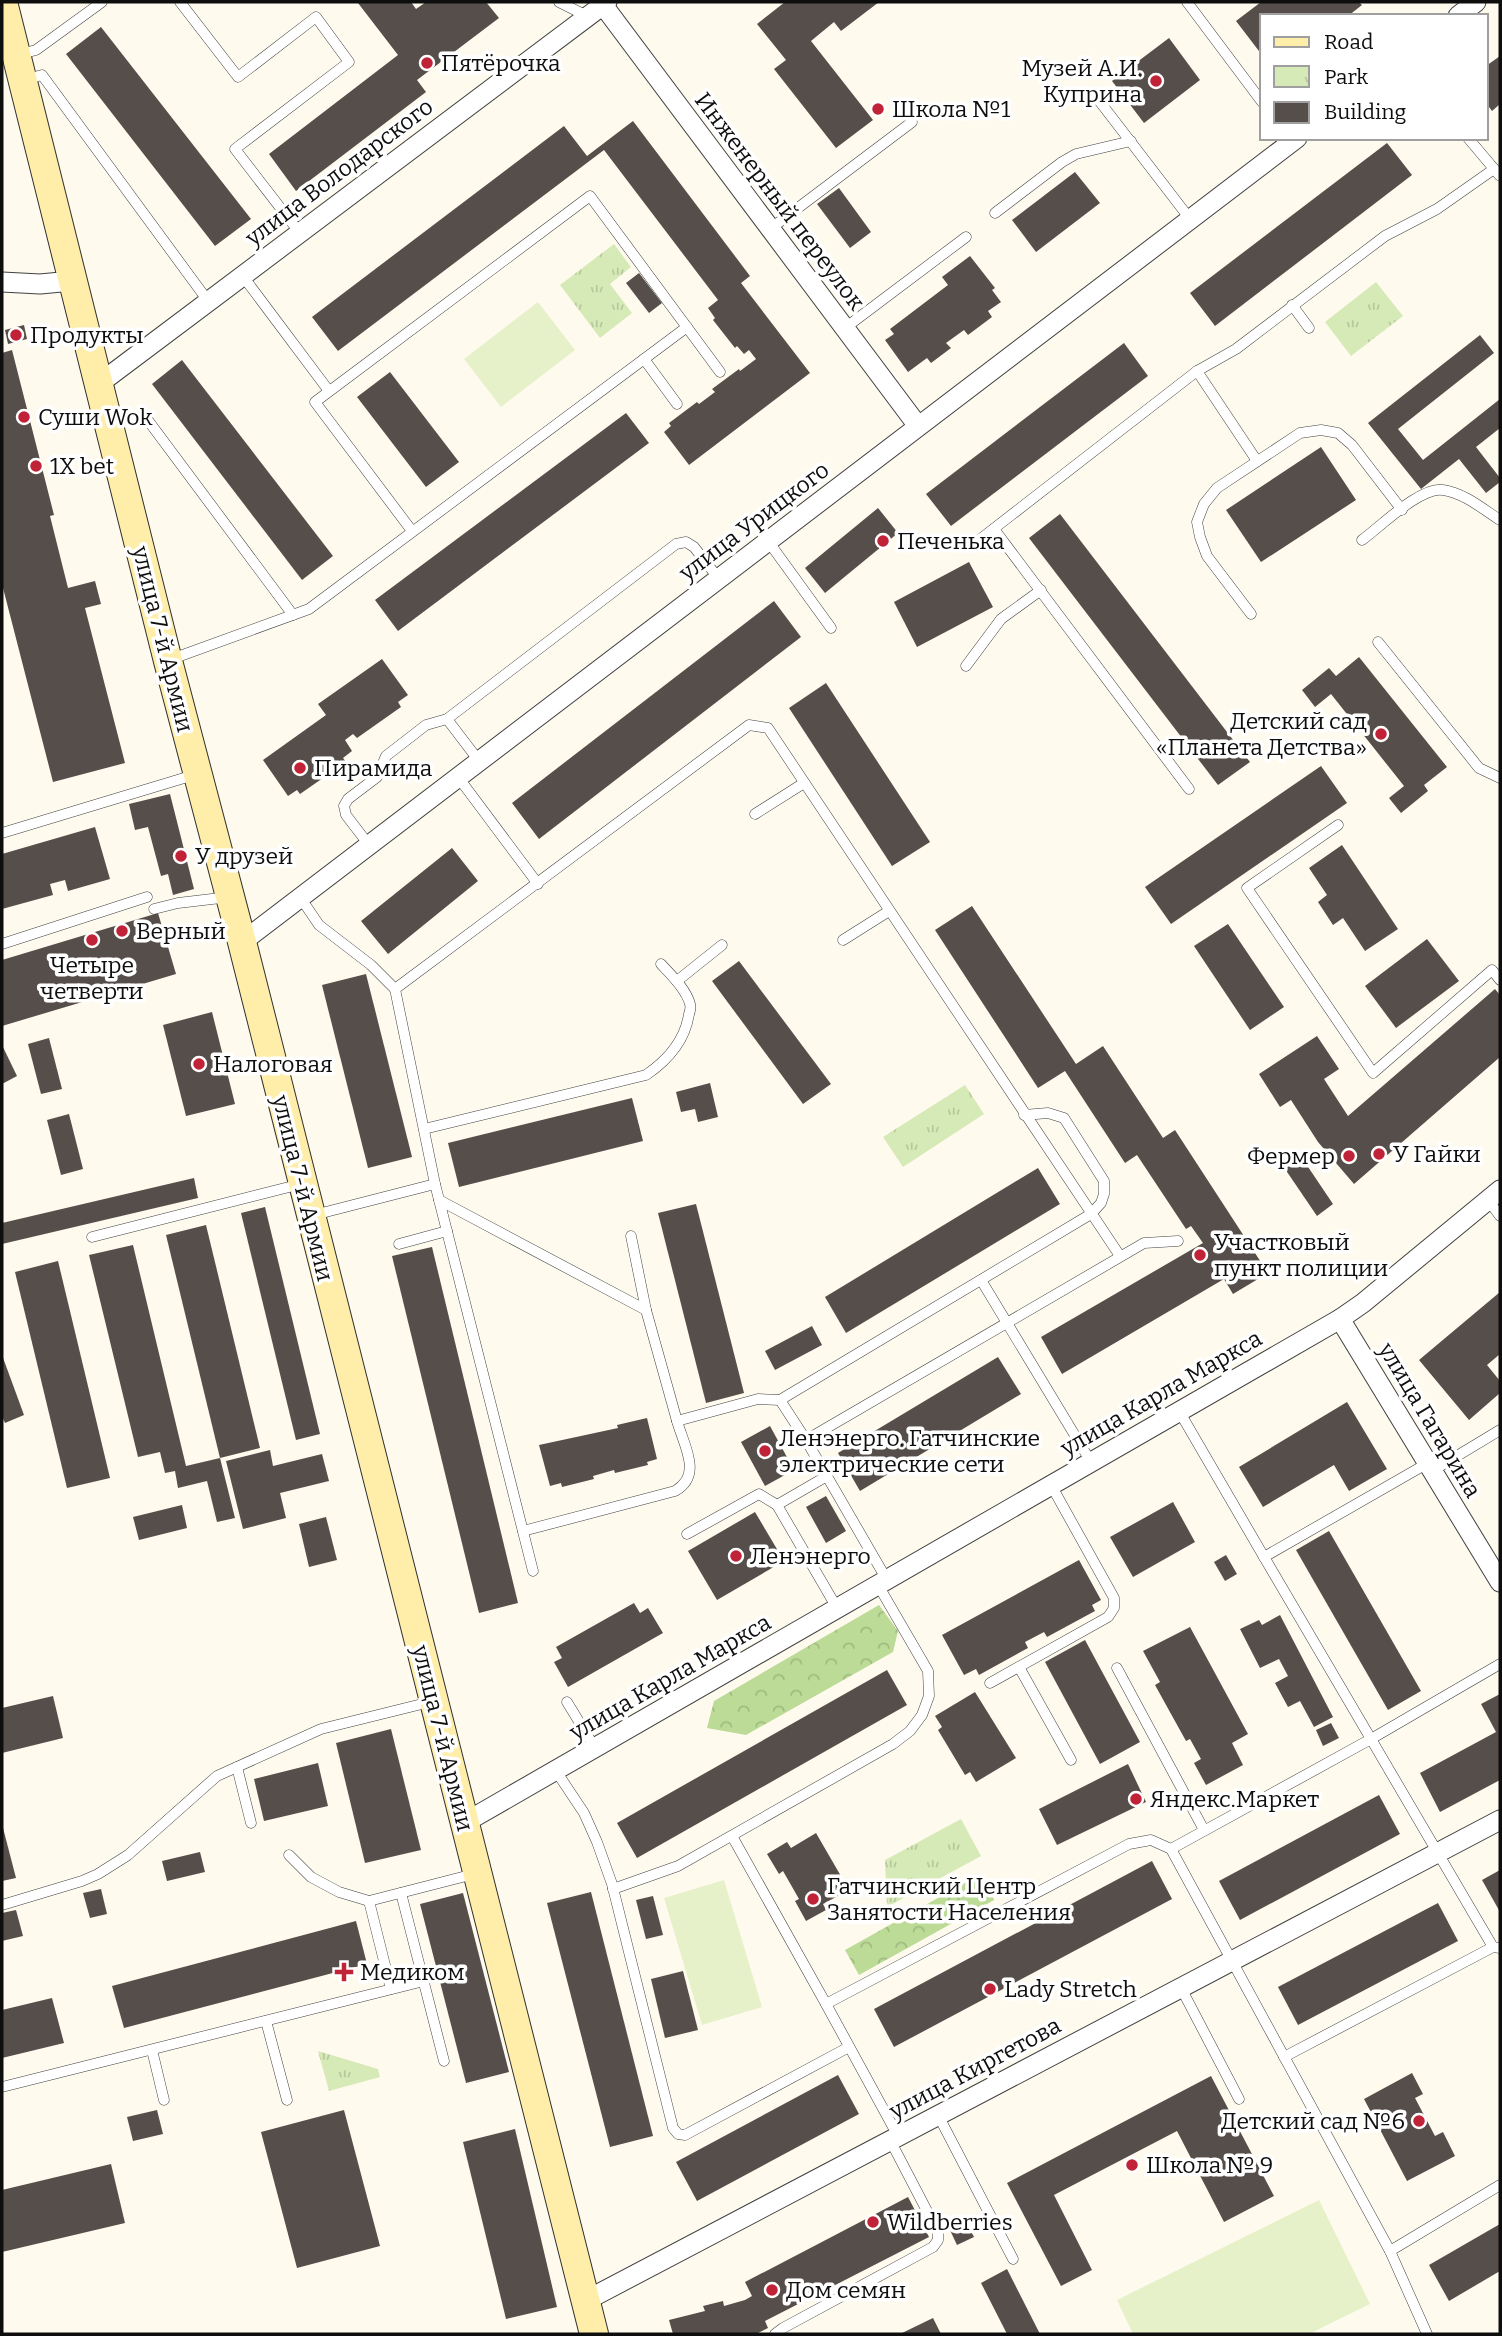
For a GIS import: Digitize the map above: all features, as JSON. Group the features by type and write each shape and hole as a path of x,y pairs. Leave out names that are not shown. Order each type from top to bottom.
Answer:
{"street":[{"name":"улица 7-й Армии","path":"3,2 14,55 100,383 168,661 242,942 594,2334"},
{"path":"1461,14 1476,2"},
{"name":"улица Володарского","path":"100,383 599,8"},
{"name":"Инженерный переулок","path":"599,8 918,426"},
{"name":"улица Урицкого","path":"242,942 1292,140"},
{"path":"2,282 40,284 72,281"},
{"name":"улица Карла Маркса","path":"464,1824 1340,1319 1494,1195"},
{"name":"улица Гагарина","path":"1340,1319 1500,1582"},
{"name":"улица Киргетова","path":"585,2301 1500,1819"}],"lane":[{"path":"14,55 36,50 102,2"},
{"path":"180,2 238,77 316,17 349,62 235,149 299,232"},
{"path":"559,2 599,8"},
{"path":"1187,2 1260,99"},
{"path":"14,55 42,75 208,301"},
{"path":"1097,98 1190,219"},
{"path":"770,229 912,122"},
{"path":"974,544 1197,371 1236,349 1385,236 1437,209 1497,172 1470,140"},
{"path":"995,213 1076,154 1131,141"},
{"path":"412,531 315,402 590,196 720,372"},
{"path":"845,328 965,237"},
{"path":"242,275 329,391"},
{"path":"1292,305 1309,328"},
{"path":"168,661 309,609 687,327"},
{"path":"644,359 677,404"},
{"path":"1197,371 1257,461"},
{"path":"147,419 293,615"},
{"path":"1251,614 1207,556 1197,522 1205,504 1217,488 1300,433 1321,430 1338,433 1352,445 1402,510"},
{"path":"1362,540 1424,492 1442,489 1465,497 1500,520"},
{"path":"994,529 1189,789"},
{"path":"768,541 831,628"},
{"path":"369,845 346,815 344,807 348,799 377,777 386,756 426,725 447,719 676,544 686,542 694,547 719,579"},
{"path":"966,666 1001,619 1041,590"},
{"path":"1378,642 1479,768 1500,778"},
{"path":"447,719 479,761"},
{"path":"395,989 749,724 768,728 1120,1256"},
{"path":"2,833 198,774"},
{"path":"458,777 538,884"},
{"path":"755,814 804,783"},
{"path":"1338,825 1247,887 1373,1073 1492,970 1500,980"},
{"path":"2,944 147,897"},
{"path":"155,909 178,903 230,897"},
{"path":"300,897 319,925 371,965 395,989 435,1184 533,1571"},
{"path":"842,940 889,911"},
{"path":"677,981 722,945"},
{"path":"424,1129 646,1074 662,1064 677,1047 688,1024 691,1004 677,981 661,964"},
{"path":"677,1421 758,1399 780,1400 1091,1214 1101,1203 1104,1181 1064,1118 1048,1113 1024,1115"},
{"path":"92,1237 302,1184"},
{"path":"310,1216 435,1184"},
{"path":"1494,1195 1500,1216"},
{"path":"439,1200 646,1310"},
{"path":"399,1244 447,1231"},
{"path":"523,1531 676,1491 690,1478 691,1469 646,1310 631,1236"},
{"path":"806,1440 1144,1243 1178,1241"},
{"path":"981,1280 1091,1462"},
{"path":"613,1889 678,1866 893,1744 910,1731 922,1715 929,1696 928,1671 827,1476 780,1400"},
{"path":"1179,1411 1496,1947 1284,2057"},
{"path":"1264,1557 1500,1430"},
{"path":"777,1505 827,1476"},
{"path":"990,1683 1108,1617 1114,1608 1114,1598 1051,1485"},
{"path":"687,1534 759,1494 777,1505 837,1608"},
{"path":"1171,1849 1371,1739 1500,1664"},
{"path":"1019,1667 1071,1760"},
{"path":"1117,1668 1205,1830"},
{"path":"2,1905 98,1874 128,1855 217,1776 321,1729 434,1701"},
{"path":"567,1702 595,1748"},
{"path":"237,1767 251,1823"},
{"path":"556,1770 584,1813 613,1889 673,2128 678,2134 685,2135 849,2047"},
{"path":"732,1836 849,2047 894,2138 937,2232 938,2240 933,2247 775,2334"},
{"path":"826,2004 1129,1844 1151,1840 1171,1849 1391,2251 1427,2334"},
{"path":"289,1855 312,1877 339,1892 369,1901 477,1873"},
{"path":"401,1893 444,2061"},
{"path":"369,1901 391,1989"},
{"path":"2,2087 424,1980"},
{"path":"1181,1987 1239,2099"},
{"path":"266,2021 287,2100"},
{"path":"152,2050 164,2100"},
{"path":"938,2115 1013,2259"},
{"path":"1391,2251 1500,2185"}],"green space":[{"path":"614,244 631,267 610,284 632,313 600,338 560,285"},
{"path":"1376,282 1403,316 1351,356 1325,322"},
{"path":"538,302 575,350 501,407 464,359"},
{"path":"965,1085 984,1114 903,1167 883,1137"},
{"path":"879,1605 898,1631 893,1652 746,1735 707,1728 714,1701"},
{"path":"961,1819 981,1856 887,1907 885,1860"},
{"path":"979,1875 994,1900 859,1975 845,1950"},
{"path":"724,1880 762,2007 702,2025 664,1898"},
{"path":"318,2051 378,2069 380,2077 329,2091"},
{"path":"1319,2200 1370,2304 1309,2334 1133,2334 1117,2300"}],"building":[{"path":"411,2 416,9 426,2 486,2 499,18 417,80 426,92 296,191 269,154 398,55 358,3"},
{"path":"785,2 879,2 841,31 834,22 811,41 873,120 836,148 774,69 786,60 757,24"},
{"path":"1261,2 1359,2 1362,5 1351,14 1260,14 1260,52 1236,21"},
{"path":"101,27 251,219 215,246 66,54"},
{"name":"Музей А.И. Куприна","path":"1169,38 1200,80 1144,123 1112,81"},
{"path":"1500,56 1500,104 1492,111 1488,106 1488,65"},
{"path":"633,121 750,276 741,283 810,373 689,465 664,432 671,426 669,423 697,402 699,404 715,392 712,389 756,359 749,350 744,354 737,346 735,348 713,320 715,318 708,308 718,300 604,150 338,351 312,317 564,126 587,156"},
{"path":"1387,143 1412,175 1215,326 1190,293"},
{"path":"1075,172 1100,203 1036,252 1012,220"},
{"path":"839,188 871,232 850,248 817,204"},
{"path":"970,256 995,288 992,290 1001,302 988,311 992,317 968,335 964,330 946,343 951,348 931,363 927,358 908,372 885,340 894,334 890,329 948,285 942,277"},
{"path":"639,273 662,303 649,313 626,283"},
{"name":"Продукты","path":"24,325 27,339 8,344 5,330"},
{"path":"1480,335 1494,353 1398,429 1423,460 1500,399 1500,428 1476,447 1500,478 1500,482 1486,493 1459,459 1421,489 1368,423"},
{"path":"1124,343 1148,376 951,526 926,494"},
{"path":"12,350 54,515 50,516 68,588 95,581 101,604 85,608 125,763 53,782 2,584 2,353"},
{"path":"182,360 333,556 302,580 152,384"},
{"path":"390,372 459,462 426,487 357,397"},
{"path":"626,413 649,443 398,631 375,600"},
{"path":"1321,447 1356,500 1261,562 1226,510"},
{"path":"878,508 898,533 825,593 805,568"},
{"path":"1060,514 1250,762 1218,785 1029,538"},
{"path":"969,562 993,607 917,647 894,602"},
{"path":"774,601 801,637 539,839 512,803"},
{"path":"1359,657 1447,767 1424,785 1428,791 1401,813 1389,798 1404,786 1331,694 1315,707 1302,690 1329,668 1336,676"},
{"path":"382,659 408,695 398,702 401,707 357,738 353,734 345,740 352,751 343,758 346,762 300,794 297,790 288,796 263,760 326,715 318,704"},
{"path":"826,683 930,842 892,866 789,708"},
{"path":"1321,766 1347,803 1171,924 1145,887"},
{"path":"170,794 194,889 173,895 168,874 161,876 148,827 135,830 129,804"},
{"path":"95,827 110,879 68,891 65,880 50,884 53,895 2,909 2,854"},
{"path":"1342,845 1398,929 1365,951 1343,918 1333,925 1318,902 1327,895 1309,868"},
{"path":"452,848 478,881 388,954 361,921"},
{"path":"972,906 1076,1064 1103,1046 1163,1138 1175,1130 1268,1273 1233,1294 1224,1279 1062,1374 1041,1337 1203,1243 1191,1226 1186,1229 1137,1155 1125,1163 1065,1071 1038,1088 935,930"},
{"path":"158,913 176,974 2,1026 2,960"},
{"path":"1228,924 1284,1007 1250,1030 1194,946"},
{"path":"1427,939 1459,981 1396,1028 1365,986"},
{"path":"739,961 831,1084 803,1104 712,981"},
{"path":"366,974 412,1157 368,1168 322,985"},
{"path":"1495,989 1500,995 1500,1057 1354,1184 1318,1142 1291,1100 1280,1107 1259,1074 1317,1036 1339,1069 1324,1079 1348,1116"},
{"name":"Налоговая","path":"212,1012 235,1104 186,1116 163,1025"},
{"path":"49,1038 62,1089 41,1094 28,1044"},
{"path":"2,1045 17,1076 2,1084"},
{"path":"710,1083 718,1117 698,1122 695,1109 681,1112 676,1092"},
{"path":"632,1098 643,1141 459,1187 448,1143"},
{"path":"69,1114 83,1169 61,1175 47,1120"},
{"path":"1300,1155 1333,1204 1317,1216 1283,1166"},
{"path":"1038,1168 1060,1204 846,1333 825,1297"},
{"path":"194,1178 198,1198 2,1244 2,1223"},
{"path":"696,1204 744,1393 706,1403 658,1213"},
{"path":"265,1207 320,1434 296,1440 241,1213"},
{"path":"206,1225 260,1448 220,1458 166,1235"},
{"path":"133,1245 186,1466 220,1458 235,1518 217,1522 207,1481 178,1488 175,1471 165,1473 160,1452 138,1457 89,1255"},
{"path":"432,1247 518,1603 479,1613 392,1256"},
{"path":"58,1261 110,1478 67,1488 15,1272"},
{"path":"1500,1292 1500,1354 1487,1365 1500,1381 1500,1393 1469,1420 1419,1360"},
{"path":"812,1326 822,1345 775,1370 765,1351"},
{"path":"2,1355 24,1415 5,1423 2,1416"},
{"path":"998,1357 1021,1394 860,1491 838,1453"},
{"path":"1347,1402 1387,1469 1349,1491 1334,1465 1263,1507 1239,1467"},
{"path":"647,1418 657,1459 647,1462 648,1465 593,1476 594,1479 562,1487 561,1483 550,1486 539,1445 618,1428 617,1425"},
{"name":"Ленэнерго. Гатчинские электрические сети","path":"770,1426 794,1470 765,1486 741,1442"},
{"path":"270,1450 273,1466 322,1454 329,1481 280,1493 286,1518 243,1529 226,1461"},
{"path":"826,1496 846,1531 826,1543 806,1507"},
{"path":"1173,1502 1195,1542 1133,1577 1110,1537"},
{"path":"182,1505 187,1528 139,1540 133,1517"},
{"name":"Ленэнерго","path":"755,1512 784,1561 717,1600 688,1551"},
{"path":"326,1517 337,1560 309,1567 299,1524"},
{"path":"1329,1531 1421,1691 1388,1710 1296,1550"},
{"path":"1226,1555 1237,1574 1225,1581 1214,1562"},
{"path":"1079,1560 1101,1600 1092,1605 1095,1611 1047,1637 1044,1632 1025,1642 1028,1648 979,1675 976,1669 964,1675 942,1635"},
{"path":"634,1603 640,1613 648,1608 663,1633 568,1687 554,1662 562,1658 556,1647"},
{"path":"1280,1615 1333,1717 1314,1727 1300,1701 1288,1707 1275,1683 1288,1676 1279,1659 1260,1668 1240,1629 1259,1620 1262,1625"},
{"path":"1190,1627 1248,1734 1232,1743 1243,1765 1206,1785 1194,1763 1201,1759 1190,1739 1186,1741 1155,1685 1160,1682 1143,1651"},
{"path":"1085,1640 1140,1742 1100,1764 1045,1662"},
{"path":"887,1670 907,1705 637,1858 617,1823"},
{"path":"975,1692 1016,1758 976,1782 970,1772 965,1775 938,1730 942,1727 935,1716"},
{"path":"1500,1694 1500,1780 1440,1812 1420,1773 1496,1732 1481,1704"},
{"path":"53,1696 63,1738 2,1753 2,1708"},
{"path":"1331,1723 1339,1738 1323,1746 1316,1730"},
{"path":"391,1729 421,1850 365,1863 336,1743"},
{"path":"318,1763 328,1806 264,1821 254,1779"},
{"path":"1128,1764 1146,1802 1057,1845 1039,1809"},
{"path":"1379,1795 1400,1834 1240,1920 1219,1881"},
{"path":"2,1824 16,1878 2,1881"},
{"path":"816,1833 849,1890 823,1904 826,1910 806,1921 795,1901 799,1899 783,1871 779,1874 767,1854 787,1842 791,1848"},
{"path":"200,1852 205,1872 167,1881 162,1861"},
{"path":"1152,1861 1172,1899 894,2047 874,2009"},
{"path":"1500,1870 1500,1912 1482,1880"},
{"path":"101,1889 107,1914 90,1918 83,1893"},
{"path":"591,1892 653,2136 610,2147 547,1903"},
{"path":"463,1893 509,2072 466,2083 420,1904"},
{"path":"653,1896 663,1935 646,1939 636,1900"},
{"path":"1438,1903 1458,1941 1298,2025 1278,1987"},
{"path":"16,1910 23,1936 2,1941 2,1913"},
{"path":"356,1921 367,1964 124,2028 112,1986"},
{"path":"683,1971 698,2030 665,2038 651,1979"},
{"path":"52,1998 64,2043 2,2058 2,2010"},
{"path":"1412,2073 1423,2094 1415,2098 1435,2136 1443,2132 1455,2156 1407,2181 1364,2099"},
{"path":"838,2075 859,2114 697,2201 676,2162"},
{"path":"1211,2076 1274,2196 1224,2222 1177,2131 1054,2195 1092,2270 1061,2286 1007,2183"},
{"path":"157,2110 163,2134 133,2141 127,2117"},
{"path":"344,2110 380,2246 297,2268 261,2132"},
{"path":"515,2129 557,2307 506,2319 463,2142"},
{"path":"111,2164 125,2223 2,2252 2,2190"},
{"path":"908,2197 929,2237 765,2321 768,2328 756,2334 673,2334 669,2320 705,2311 703,2306 723,2301 724,2306 745,2300 752,2296 745,2282"},
{"path":"965,2220 974,2237 957,2245 949,2228"},
{"path":"1500,2224 1500,2271 1449,2301 1429,2265"},
{"path":"1007,2269 1040,2334 1007,2334 981,2283"},
{"path":"933,2318 941,2334 900,2334"}],"place":[{"name":"Пятёрочка","path":"427,63"},
{"name":"Музей А.И. Куприна","path":"1156,81"},
{"name":"Школа №1","path":"878,109"},
{"name":"Продукты","path":"16,335"},
{"name":"Суши Wok","path":"24,417"},
{"name":"1X bet","path":"36,466"},
{"name":"Печенька","path":"883,541"},
{"name":"Детский сад «Планета Детства»","path":"1381,734"},
{"name":"Пирамида","path":"300,768"},
{"name":"У друзей","path":"181,856"},
{"name":"Верный","path":"122,931"},
{"name":"Четыре четверти","path":"92,940"},
{"name":"Налоговая","path":"199,1064"},
{"name":"У Гайки","path":"1379,1154"},
{"name":"Фермер","path":"1349,1156"},
{"name":"Участковый пункт полиции","path":"1200,1255"},
{"name":"Ленэнерго. Гатчинские электрические сети","path":"765,1451"},
{"name":"Ленэнерго","path":"736,1556"},
{"name":"Яндекс.Маркет","path":"1136,1799"},
{"name":"Гатчинский Центр Занятости Населения","path":"813,1899"},
{"name":"Медиком","path":"344,1972"},
{"name":"Lady Stretch","path":"990,1989"},
{"name":"Детский сад №6","path":"1419,2121"},
{"name":"Школа № 9","path":"1132,2165"},
{"name":"Wildberries","path":"873,2222"},
{"name":"Дом семян","path":"772,2290"}]}
